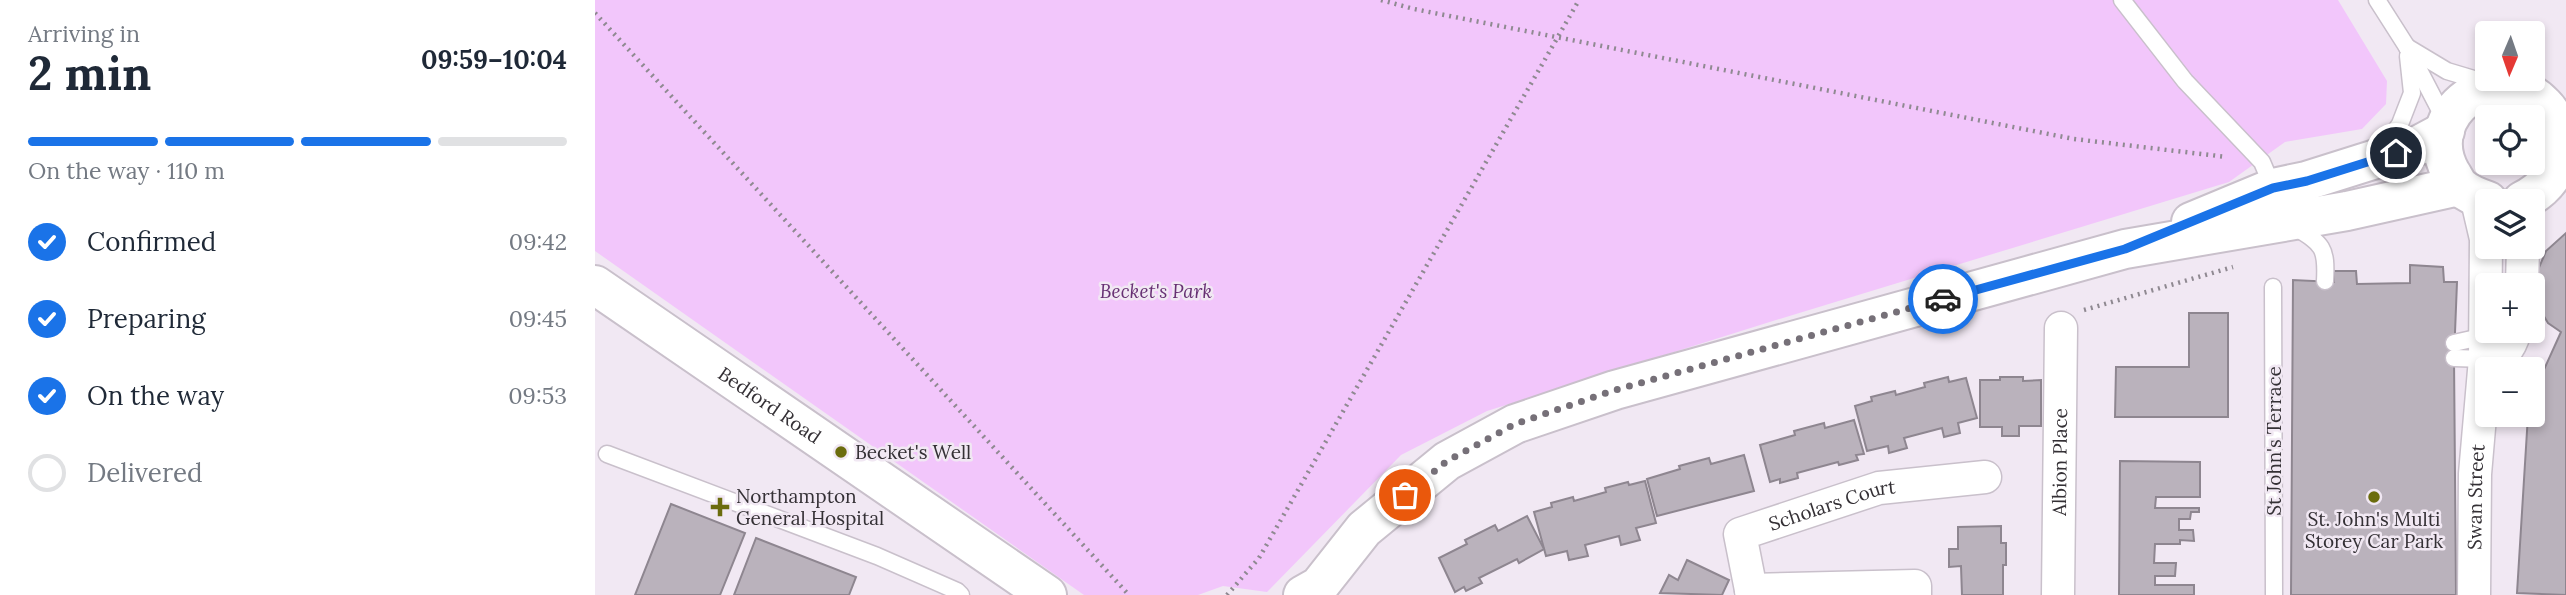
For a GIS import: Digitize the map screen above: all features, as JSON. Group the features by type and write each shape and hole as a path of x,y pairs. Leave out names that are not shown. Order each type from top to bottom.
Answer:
{"main road":[{"path":"2474,194 2445,162 2443,141 2446,128 2459,104 2480,91"},
{"path":"2525,91 2559,111 2563,160 2541,189"},
{"path":"1314,592 1364,528 1447,461 1515,424 1615,390 2125,249 2273,191 2417,146 2446,128"},
{"path":"2273,191 2356,209 2474,194"},
{"name":"Bedford Road","path":"595,285 1047,595"}],"street":[{"name":"Swan Street","path":"2468,583 2486,239 2474,194"},
{"name":"Albion Place","path":"2058,595 2061,328"},
{"name":"Scholars Court","path":"1915,595 1915,586 1752,593 1740,534 1879,488 1985,477"}],"lane":[{"path":"2122,0 2273,191 2319,242 2326,261 2325,281"},
{"path":"2377,0 2407,47 2446,128"},
{"path":"2407,47 2447,71 2475,79"},
{"path":"2375,160 2400,124 2411,93 2407,47"},
{"name":"St John's Terrace","path":"2273,288 2274,595"},
{"path":"607,454 877,556 961,595"}],"path":[{"path":"1381,0 1414,9 2074,139 2273,191"},
{"path":"1227,595 1259,558 1579,0"},
{"path":"595,13 1129,595"},
{"path":"2061,328 2060,317 2242,264"}],"green space":[{"name":"Becket's Park","path":"595,0 2338,0 2387,81 2386,104 2362,129 2285,142 2229,182 1487,411 1401,455 1267,592 1223,586 1198,595 1084,595 595,251"}],"building":[{"path":"2566,233 2566,595 2517,593 2527,427 2545,427 2545,367 2561,332 2545,318 2545,273 2537,273 2545,259 2546,251"},
{"name":"St. John's Multi Storey Car Park","path":"2410,265 2443,267 2444,282 2457,282 2454,358 2456,595 2291,595 2293,280 2334,282 2334,271 2356,271 2357,284 2410,283"},
{"path":"2189,313 2228,313 2228,417 2115,417 2116,367 2189,367"},
{"path":"1948,377 1949,382 1966,378 1977,418 1958,423 1960,433 1944,437 1942,428 1904,438 1907,448 1889,453 1888,446 1867,451 1855,406 1872,401 1871,397 1895,391 1896,395 1925,387 1924,383"},
{"path":"2000,377 2023,377 2023,381 2041,380 2041,426 2019,426 2019,436 2002,436 2002,427 1980,427 1980,380 2000,380"},
{"path":"1854,420 1864,454 1856,455 1858,460 1839,465 1838,462 1797,473 1798,478 1780,483 1780,479 1770,482 1760,445 1795,435 1794,431 1824,423 1825,428"},
{"path":"1744,455 1754,491 1657,516 1647,479 1709,458 1711,464"},
{"path":"2120,461 2200,462 2200,497 2156,497 2155,508 2199,508 2199,512 2191,512 2190,519 2179,519 2179,530 2193,530 2194,541 2155,544 2154,563 2176,563 2175,576 2155,576 2155,585 2194,585 2194,595 2119,595"},
{"path":"1645,481 1656,523 1636,528 1640,540 1621,545 1619,536 1585,545 1588,556 1569,560 1567,551 1546,556 1534,512 1552,507 1551,503 1573,497 1574,501 1606,492 1605,488"},
{"path":"671,504 745,533 720,595 635,595"},
{"path":"1527,516 1544,549 1519,563 1517,559 1479,578 1482,583 1466,591 1464,587 1455,592 1439,558 1467,544 1465,540 1495,525 1498,531"},
{"path":"2001,526 2001,543 2006,543 2003,595 1962,595 1961,566 1949,567 1949,549 1958,549 1958,527"},
{"path":"756,538 856,577 849,595 734,595"},
{"path":"1687,560 1729,580 1722,595 1660,593 1669,575 1678,580"}],"way so far":[{"path":"1405,495 1447,461 1515,424 1615,390 1943,299"}],"place":[{"name":"Becket's Well","path":"841,452"},
{"name":"St. John's Multi Storey Car Park","path":"2374,497"},
{"name":"Northampton General Hospital","path":"720,507"}],"route":[{"path":"1943,299 2125,249 2273,188 2307,181 2396,153"}]}
